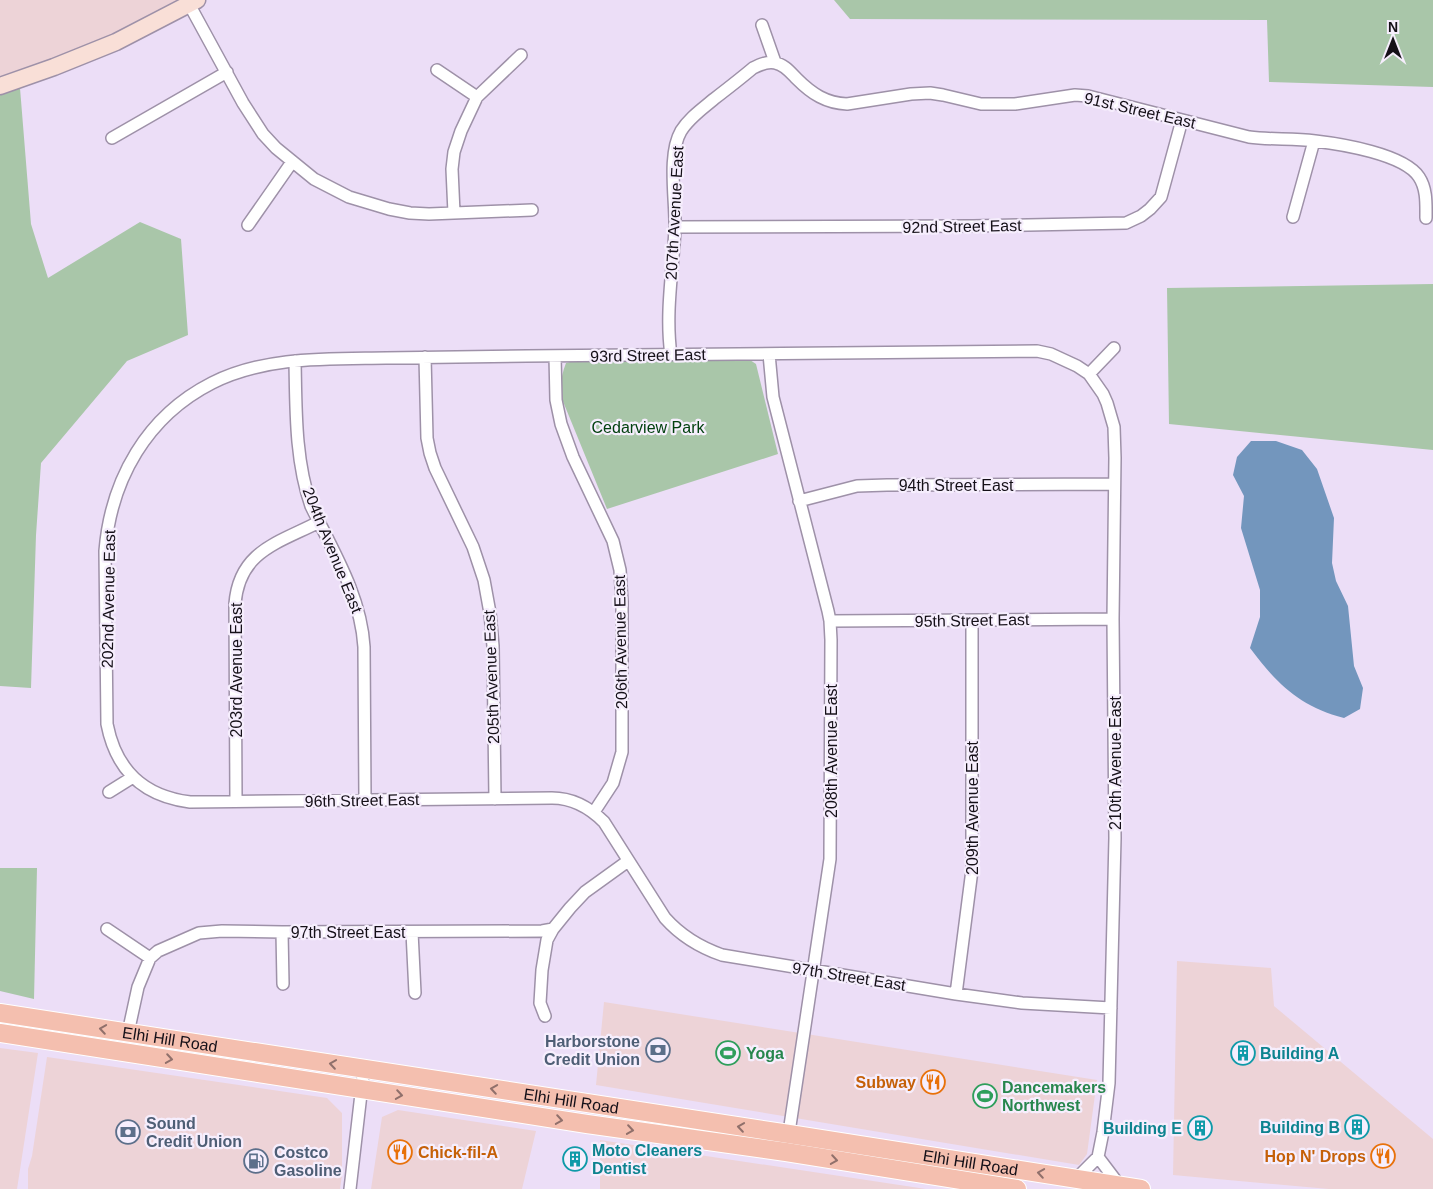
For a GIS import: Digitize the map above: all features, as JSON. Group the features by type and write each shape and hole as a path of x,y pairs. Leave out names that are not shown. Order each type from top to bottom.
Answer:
{"main road":[{"name":"Elhi Hill Road","path":"0,1013 1141,1189"},
{"name":"Elhi Hill Road","path":"0,1033 587,1124 786,1152 1017,1189"}],"street":[{"path":"0,86 116,42 193,2 227,72 263,134 292,162 322,184 366,203 410,213 532,210"},
{"path":"762,25 775,62"},
{"path":"454,213 452,169 454,152 461,131 477,97 522,55"},
{"name":"91st Street East","path":"775,62 790,72 815,95 826,101 836,103 847,104 911,94 930,93 981,104 1015,104 1075,95 1088,96 1249,136 1268,139 1314,141 1358,149 1400,161 1412,169 1423,186 1426,218"},
{"name":"207th Avenue East","path":"671,355 669,342 675,227 674,160 676,141 686,123 753,68 775,62"},
{"path":"438,70 477,97"},
{"path":"112,138 227,72"},
{"name":"92nd Street East","path":"675,227 973,226 1126,222 1145,212 1161,197 1182,120"},
{"path":"1293,217 1314,141"},
{"path":"248,225 292,162"},
{"path":"1089,374 1114,348"},
{"name":"93rd Street East","path":"176,406 195,393 232,374 250,368 295,361 425,357 1037,351 1051,354 1089,374"},
{"name":"208th Avenue East","path":"769,354 773,397 830,621 830,859 786,1152"},
{"name":"206th Avenue East","path":"555,356 556,400 560,424 573,457 613,540 620,570 622,602 622,752 613,783 594,812"},
{"name":"205th Avenue East","path":"425,357 427,438 430,453 473,547 484,580 490,613 494,799"},
{"name":"204th Avenue East","path":"295,361 296,414 300,458 306,492 355,598 362,622 364,648 365,800"},
{"name":"210th Avenue East","path":"1089,374 1098,385 1107,403 1114,427 1115,838 1109,1083 1098,1157"},
{"name":"202nd Avenue East","path":"133,777 123,766 112,746 107,724 105,550 109,520 118,490 131,461 148,435 176,406"},
{"name":"94th Street East","path":"799,501 857,486 1114,484"},
{"name":"203rd Avenue East","path":"236,801 235,604 238,583 249,564 261,552 319,522"},
{"name":"95th Street East","path":"830,621 1113,619"},
{"name":"209th Avenue East","path":"956,994 972,870 972,620"},
{"path":"109,792 133,777"},
{"name":"96th Street East","path":"133,777 150,790 162,796 190,802 556,798 567,799 594,812"},
{"path":"544,1016 540,1003 540,988 545,947 553,929 585,892 628,862 607,826 594,812"},
{"name":"97th Street East","path":"628,862 665,918 676,930 690,941 722,954 956,994 1022,1003 1111,1008"},
{"path":"107,929 150,958 138,987 128,1033"},
{"name":"97th Street East","path":"150,958 158,951 199,933 222,930 412,932 542,931 553,929"},
{"path":"282,932 283,984"},
{"path":"412,932 415,993"},
{"path":"350,1189 364,1068"},
{"path":"1076,1179 1098,1157 1120,1186"}],"shaded area":[{"path":"0,0 183,0 72,60 0,86"},
{"path":"1177,961 1271,968 1274,1006 1433,1139 1433,1189 1329,1189 1173,1175"},
{"path":"604,1002 1097,1080 1087,1154 1079,1165 596,1085"},
{"path":"0,1048 38,1053 17,1189 0,1189"},
{"path":"47,1057 327,1098 342,1113 342,1175 340,1189 28,1189 28,1169 32,1156"},
{"path":"398,1110 536,1131 522,1189 371,1189 382,1117"},
{"path":"600,1140 926,1189 600,1189"}],"green space":[{"path":"834,0 1433,0 1433,87 1269,82 1267,20 850,19"},
{"path":"20,88 31,224 48,278 140,222 181,239 188,335 127,361 41,463 36,535 31,688 0,686 0,95"},
{"path":"1433,284 1433,450 1169,424 1167,288"},
{"name":"Cedarview Park","path":"750,360 756,364 778,454 607,509 562,399 561,381 566,363 574,361"},
{"path":"0,868 37,868 34,999 0,991"}],"water":[{"path":"1251,441 1276,441 1302,450 1317,469 1334,518 1332,563 1336,581 1348,606 1354,666 1363,688 1360,709 1344,718 1314,707 1290,692 1250,648 1260,617 1260,590 1241,528 1244,496 1233,475 1237,457"}],"place":[{"name":"Harborstone Credit Union","path":"658,1050"},
{"name":"Yoga","path":"728,1053"},
{"name":"Building A","path":"1243,1053"},
{"name":"Subway","path":"933,1082"},
{"name":"Dancemakers Northwest","path":"985,1096"},
{"name":"Building B","path":"1357,1127"},
{"name":"Building E","path":"1200,1128"},
{"name":"Sound Credit Union","path":"128,1132"},
{"name":"Chick-fil-A","path":"400,1152"},
{"name":"Hop N' Drops","path":"1383,1156"},
{"name":"Moto Cleaners Dentist","path":"575,1159"},
{"name":"Costco Gasoline","path":"256,1161"}]}
